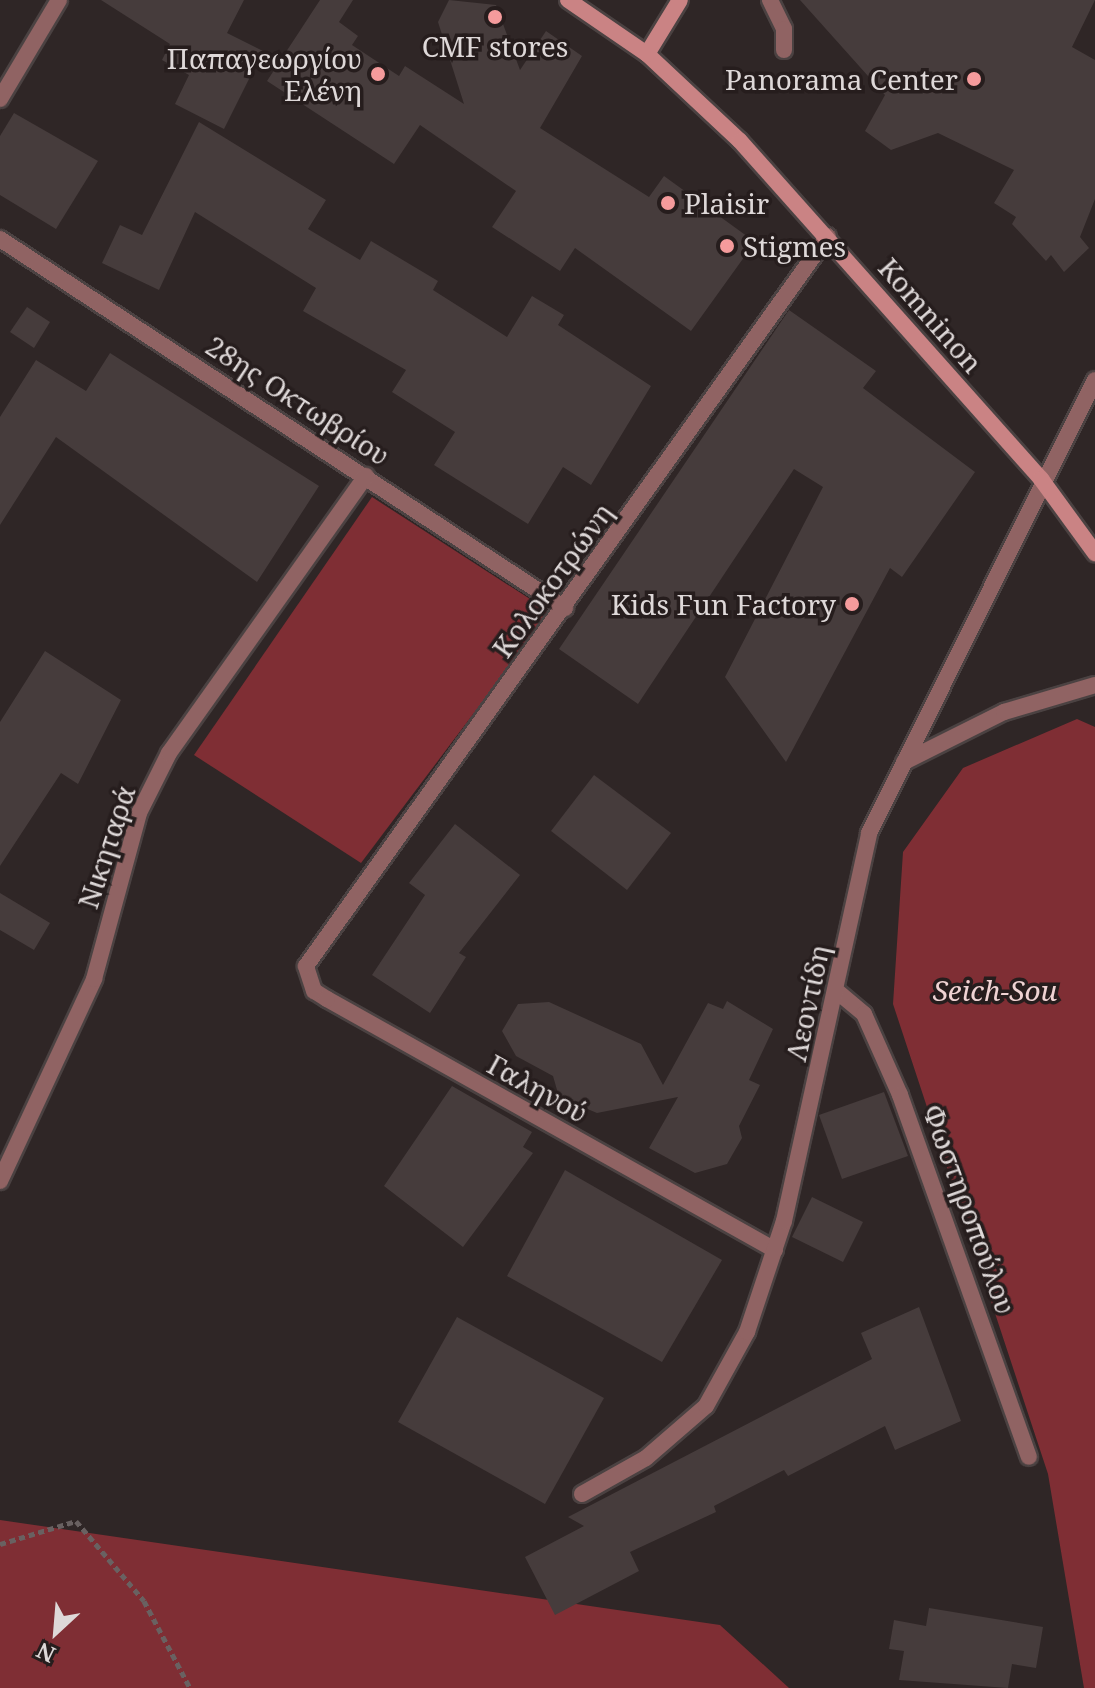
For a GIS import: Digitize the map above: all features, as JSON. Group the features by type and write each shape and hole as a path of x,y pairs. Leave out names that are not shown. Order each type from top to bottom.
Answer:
{"main road":[{"name":"Komninon","path":"568,0 647,54 828,236 1041,479 1095,553"},
{"path":"647,54 680,0"}],"street":[{"path":"0,99 59,0"},
{"path":"770,0 784,29 784,50"},
{"name":"Κολοκοτρώνη","path":"315,952 565,608 828,236"},
{"name":"28ης Οκτωβρίου","path":"0,239 565,608"},
{"name":"Λεοντίδη","path":"582,1494 646,1458 706,1406 747,1332 775,1250 839,993 857,873 904,762 1041,479 1095,380"},
{"name":"Νικηταρά","path":"0,1181 94,979 139,813 169,753 366,476"},
{"path":"904,762 1004,712 1095,685"},
{"name":"Γαληνού","path":"315,952 308,978 327,999 775,1250"},
{"name":"Φωστηροπούλου","path":"839,993 864,1014 900,1095 1029,1457"}],"path":[{"path":"0,1544 76,1521 144,1601 190,1688"}],"green space":[{"path":"372,497 550,612 361,863 194,755"},
{"name":"Seich-Sou","path":"1077,719 1095,727 1095,1688 1084,1688 1048,1474 893,1004 903,852 963,768"},
{"path":"0,1520 720,1625 789,1688 0,1688"}],"building":[{"path":"101,0 244,0 227,33 263,51 224,129 175,104 189,75 162,60 170,44"},
{"path":"320,0 353,0 339,22 358,36 352,45 399,76 405,66 464,104 438,22 449,0 496,5 520,70 546,31 582,56 540,128 649,197 664,176 755,242 691,331 575,248 560,271 492,227 516,191 420,125 394,164 267,81"},
{"path":"800,0 1095,0 1072,47 1095,60 1095,199 1080,237 1089,248 1064,272 1051,255 1046,261 1012,224 1016,217 994,203 1014,170 938,133 891,150 865,131 885,95"},
{"path":"14,113 98,161 56,229 0,195 0,136"},
{"path":"199,122 326,200 308,229 360,260 371,241 438,281 433,290 507,337 532,296 564,315 558,325 651,386 591,485 563,467 528,524 434,465 455,432 392,392 406,370 303,311 316,288 195,212 159,290 102,263 120,225 142,235"},
{"path":"27,307 50,322 34,348 10,332"},
{"path":"789,310 876,371 863,388 975,472 902,577 890,568 786,762 725,677 823,487 794,469 638,704 559,649"},
{"path":"110,353 319,486 257,582 56,437 0,525 0,417 36,360 86,391"},
{"path":"45,651 121,700 78,784 61,773 0,866 0,722"},
{"path":"594,775 671,833 627,890 551,831"},
{"path":"455,824 520,875 459,953 466,957 430,1013 372,975 425,895 409,883"},
{"path":"0,893 50,923 34,950 0,930"},
{"path":"727,1001 773,1029 749,1080 760,1085 739,1126 742,1138 727,1164 695,1173 649,1148 678,1097 597,1113 559,1097 553,1076 516,1056 502,1031 518,1004 549,1002 641,1044 663,1085 708,1003 723,1009"},
{"path":"452,1086 532,1132 523,1147 533,1153 463,1247 384,1186"},
{"path":"884,1092 908,1156 842,1179 819,1115"},
{"path":"565,1170 722,1260 662,1362 507,1276"},
{"path":"812,1197 863,1222 843,1262 792,1237"},
{"path":"919,1307 961,1421 895,1450 885,1426 788,1476 784,1470 714,1506 716,1512 630,1552 639,1571 555,1615 525,1557 584,1526 568,1517 872,1359 861,1333"},
{"path":"457,1317 604,1398 545,1504 398,1422"},
{"path":"929,1608 1043,1627 1036,1668 1012,1664 1008,1688 899,1680 904,1651 889,1649 894,1620 926,1626"}],"place":[{"name":"CMF stores","path":"495,17"},
{"name":"Παπαγεωργίου Ελένη","path":"378,74"},
{"name":"Panorama Center","path":"974,79"},
{"name":"Plaisir","path":"668,203"},
{"name":"Stigmes","path":"727,246"},
{"name":"Kids Fun Factory","path":"852,604"}]}
